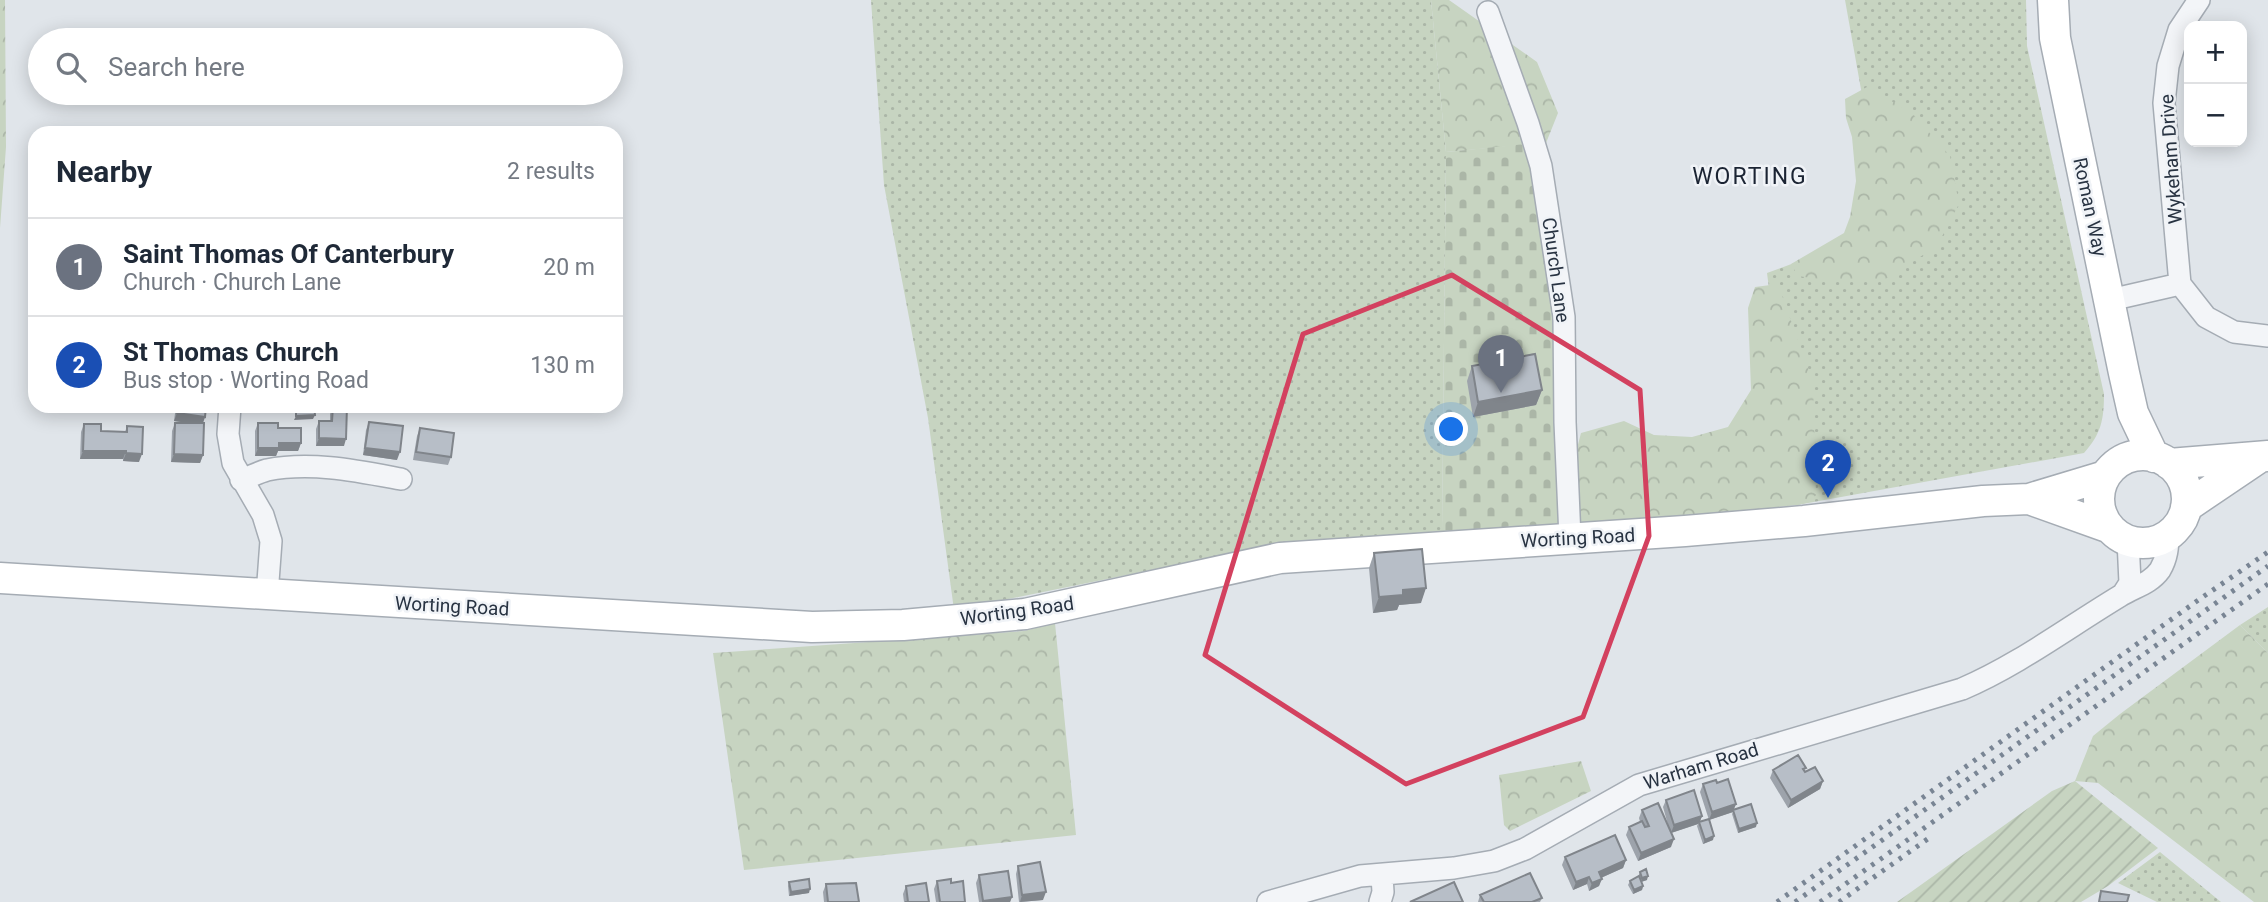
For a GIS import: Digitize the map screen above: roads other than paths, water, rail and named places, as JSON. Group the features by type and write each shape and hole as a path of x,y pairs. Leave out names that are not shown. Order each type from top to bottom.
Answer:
{"main road":[{"name":"Roman Way","path":"2053,0 2055,38 2133,413 2139,464"},
{"name":"Worting Road","path":"0,578 812,627 903,625 1025,614 1280,558 1685,531 1983,501 2029,499 2139,464 2264,457"},
{"name":"Worting Road","path":"2186,507 2264,457"},
{"path":"2139,464 2176,469 2184,482 2187,497 2181,521 2156,541 2141,543 2119,534 2100,510 2099,495 2139,464"},
{"name":"Worting Road","path":"2029,499 2119,534"}],"street":[{"name":"Wykeham Drive","path":"2180,284 2164,103 2168,66 2179,30 2199,0"},
{"name":"Church Lane","path":"1488,12 1528,122 1543,177 1564,317 1570,538"},
{"path":"2110,300 2180,284 2206,317 2234,332 2268,336"},
{"path":"229,413 228,433 233,463 263,515 271,541 267,594"},
{"path":"241,480 267,470 310,467 345,469 401,479"},
{"path":"2119,534 2130,583 2123,594"},
{"name":"Warham Road","path":"1268,902 1360,876 1382,876 1494,861 1525,849 1639,785 1962,689 1996,674 2123,594 2149,582 2159,571 2168,552 2168,534"},
{"path":"1380,902 1383,892 1382,876"}],"railway":[{"path":"1777,902 2268,552"},
{"path":"1795,902 2268,566"},
{"path":"1820,902 2268,584"},
{"path":"1839,902 1929,838"}],"place":[{"name":"Saint Thomas Of Canterbury","path":"1501,393"},
{"name":"St Thomas Church","path":"1828,498"}],"district":[{"name":"WORTING","path":"1750,176"}]}
